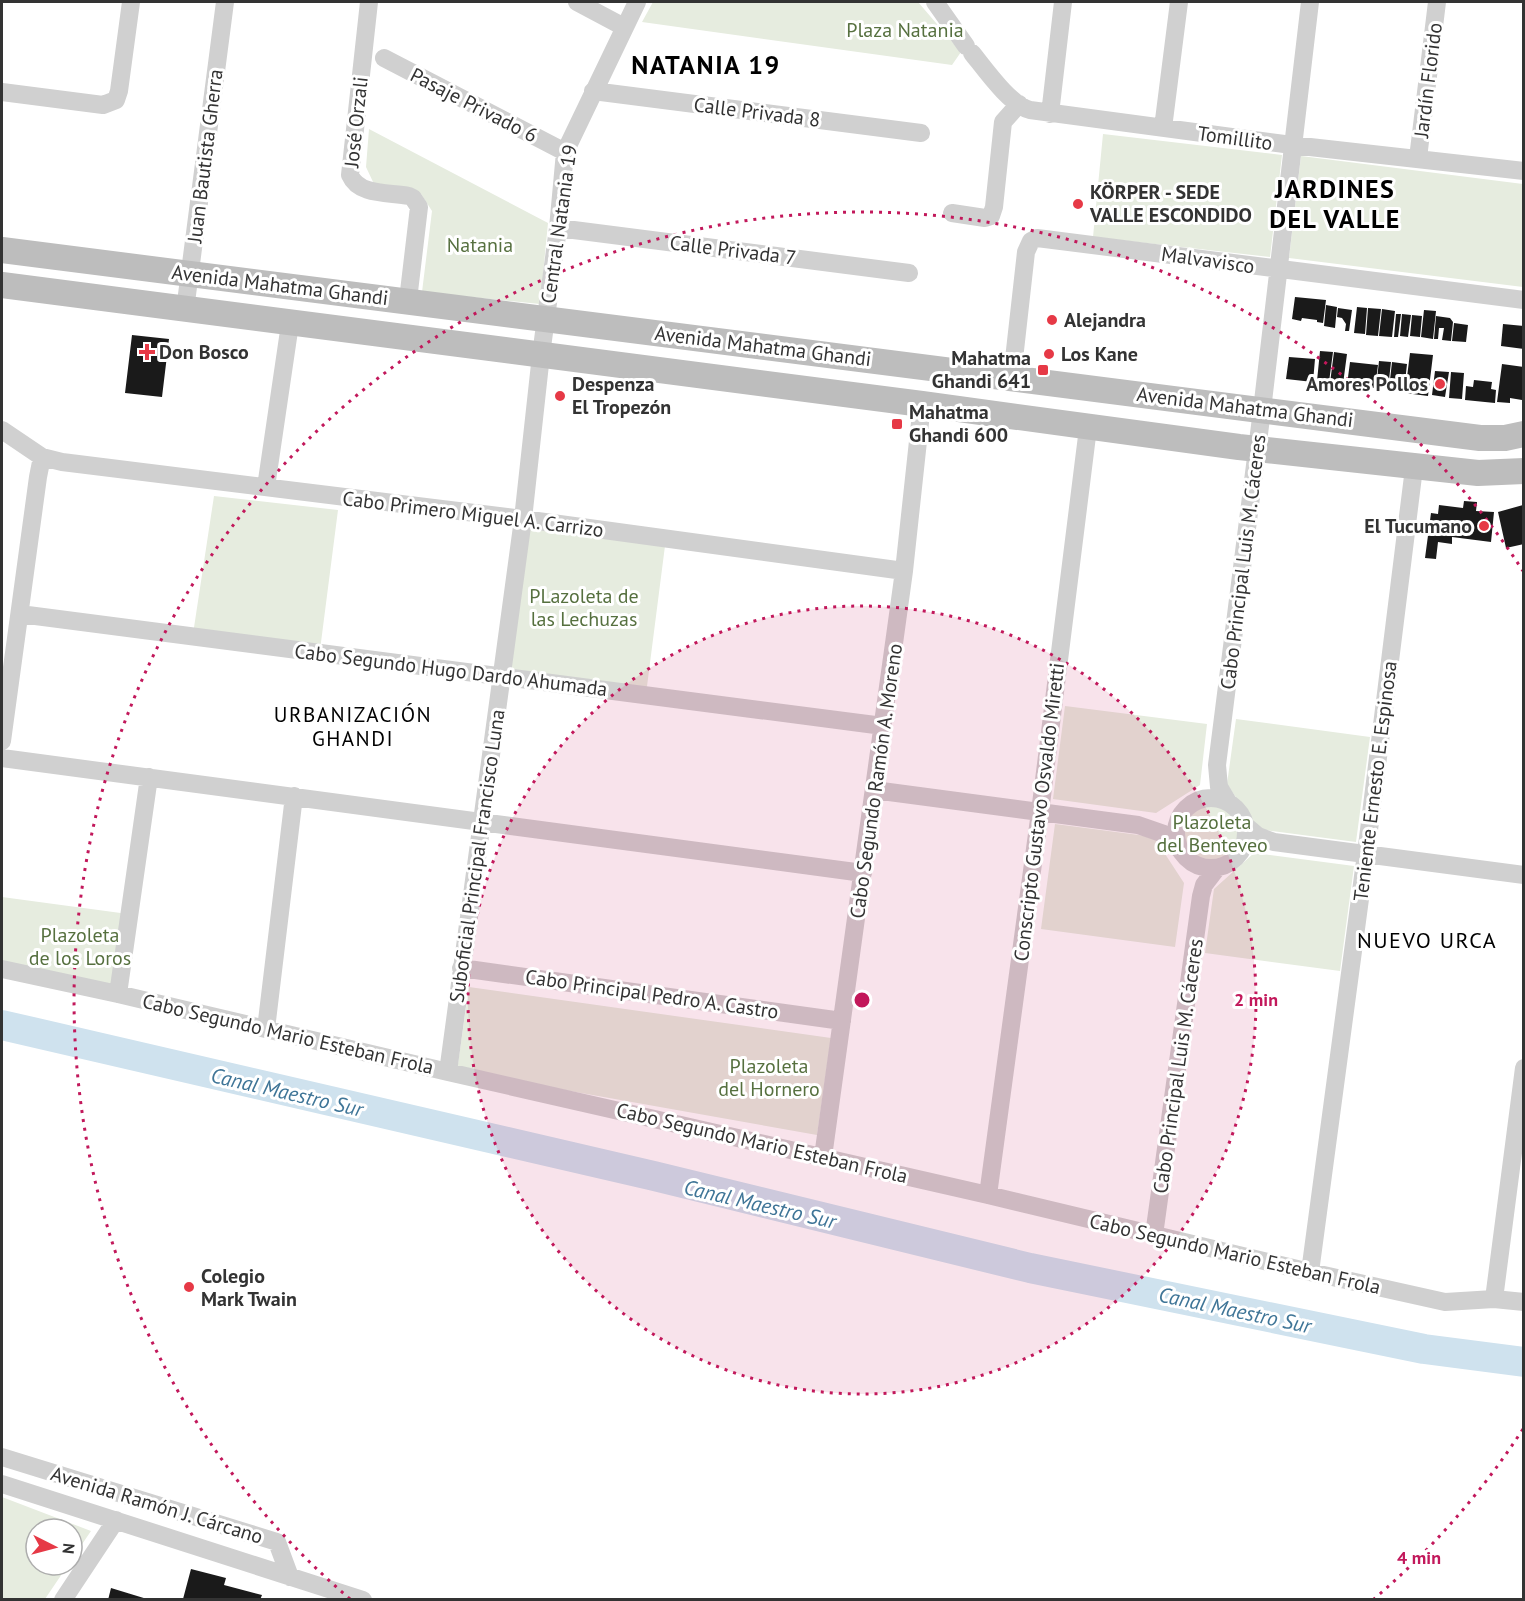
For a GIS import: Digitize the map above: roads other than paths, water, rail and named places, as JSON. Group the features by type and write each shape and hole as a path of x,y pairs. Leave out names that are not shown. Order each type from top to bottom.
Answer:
{"main road":[{"name":"Avenida Mahatma Ghandi","path":"2,250 1480,438 1505,438 1524,434"},
{"name":"Avenida Mahatma Ghandi","path":"2,285 1258,449 1478,474 1524,471"}],"street":[{"path":"2,92 103,105 116,100 131,2"},
{"name":"Juan Bautista Gherra","path":"185,310 225,2"},
{"name":"José Orzali","path":"369,2 350,175 353,182 360,188 409,196 414,198 419,207 408,300"},
{"path":"577,2 624,27"},
{"name":"Central Natania 19","path":"546,318 565,152 637,2"},
{"name":"Tomillito","path":"935,2 969,50 1024,109 1293,145 1524,171"},
{"path":"1050,114 1063,2"},
{"path":"1163,128 1179,2"},
{"name":"Cabo Principal Luis M. Cáceres","path":"1191,806 1210,785 1217,765 1263,410 1310,2"},
{"name":"Jardín Florido","path":"1418,158 1437,2"},
{"name":"Pasaje Privado 6","path":"384,58 565,152"},
{"name":"Calle Privada 8","path":"593,91 921,133"},
{"path":"952,213 985,218 991,216 1004,122 1018,104"},
{"name":"Calle Privada 7","path":"558,228 909,273"},
{"name":"Malvavisco","path":"1011,377 1026,252 1031,241 1036,238 1524,300"},
{"name":"Suboficial Principal Francisco Luna","path":"448,1072 523,519 546,318"},
{"path":"266,487 290,324"},
{"name":"Cabo Segundo Ramón A. Moreno","path":"823,1157 904,571 922,404"},
{"name":"Conscripto Gustavo Osvaldo Miretti","path":"988,1195 1040,812 1088,428"},
{"path":"2,430 42,457 20,615 6,680 2,741"},
{"name":"Cabo Primero Miguel A. Carrizo","path":"42,457 63,462 523,519 904,571"},
{"name":"Teniente Ernesto E. Espinosa","path":"1310,1272 1366,854 1414,468"},
{"name":"Cabo Segundo Hugo Dardo Ahumada","path":"20,615 883,726"},
{"path":"2,758 863,873"},
{"name":"Cabo Principal Luis M. Cáceres","path":"1217,765 1219,787 1228,802"},
{"path":"118,994 149,777"},
{"path":"874,790 1138,825 1164,834 1183,854 1200,867 1217,868 1260,843 1274,842 1524,875"},
{"path":"266,1029 294,796"},
{"path":"1138,825 1166,822 1191,806 1213,798 1228,802 1239,812 1245,825 1246,840 1240,854"},
{"path":"1183,854 1177,840 1176,830 1179,820 1191,806"},
{"path":"1245,825 1258,836 1274,842"},
{"name":"Cabo Principal Luis M. Cáceres","path":"1183,854 1197,877 1201,896"},
{"name":"Cabo Principal Luis M. Cáceres","path":"1154,1235 1201,896 1204,885 1217,868"},
{"name":"Cabo Principal Pedro A. Castro","path":"461,968 842,1021"},
{"name":"Cabo Segundo Mario Esteban Frola","path":"2,969 1445,1302 1494,1299 1524,1302"},
{"path":"1494,1299 1524,1068"},
{"name":"Avenida Ramón J. Cárcano","path":"2,1457 278,1542 290,1576"},
{"path":"2,1484 363,1599"},
{"path":"63,1599 116,1520"}],"waterway":[{"name":"Canal Maestro Sur","path":"2,1025 654,1176 1030,1268 1424,1349 1524,1362"}],"place":[{"name":"KÖRPER - SEDE VALLE ESCONDIDO","path":"1078,204"},
{"name":"Alejandra","path":"1052,320"},
{"name":"Don Bosco","path":"147,352"},
{"name":"Los Kane","path":"1049,354"},
{"name":"Mahatma Ghandi 641","path":"1043,370"},
{"name":"Amores Pollos","path":"1440,384"},
{"name":"Despenza El Tropezón","path":"560,396"},
{"name":"Mahatma Ghandi 600","path":"897,424"},
{"name":"El Tucumano","path":"1484,526"},
{"name":"Colegio Mark Twain","path":"189,1287"}],"district":[{"name":"NATANIA 19","path":"706,64"},
{"name":"JARDINES DEL VALLE","path":"1335,203"},
{"name":"URBANIZACIÓN GHANDI","path":"353,726"},
{"name":"NUEVO URCA","path":"1427,940"}],"park label":[{"name":"Plaza Natania","path":"905,30"},
{"name":"Natania","path":"480,245"},
{"name":"PLazoleta de las Lechuzas","path":"584,608"},
{"name":"Plazoleta del Benteveo","path":"1212,834"},
{"name":"Plazoleta de los Loros","path":"80,946"},
{"name":"Plazoleta del Hornero","path":"769,1078"}]}
